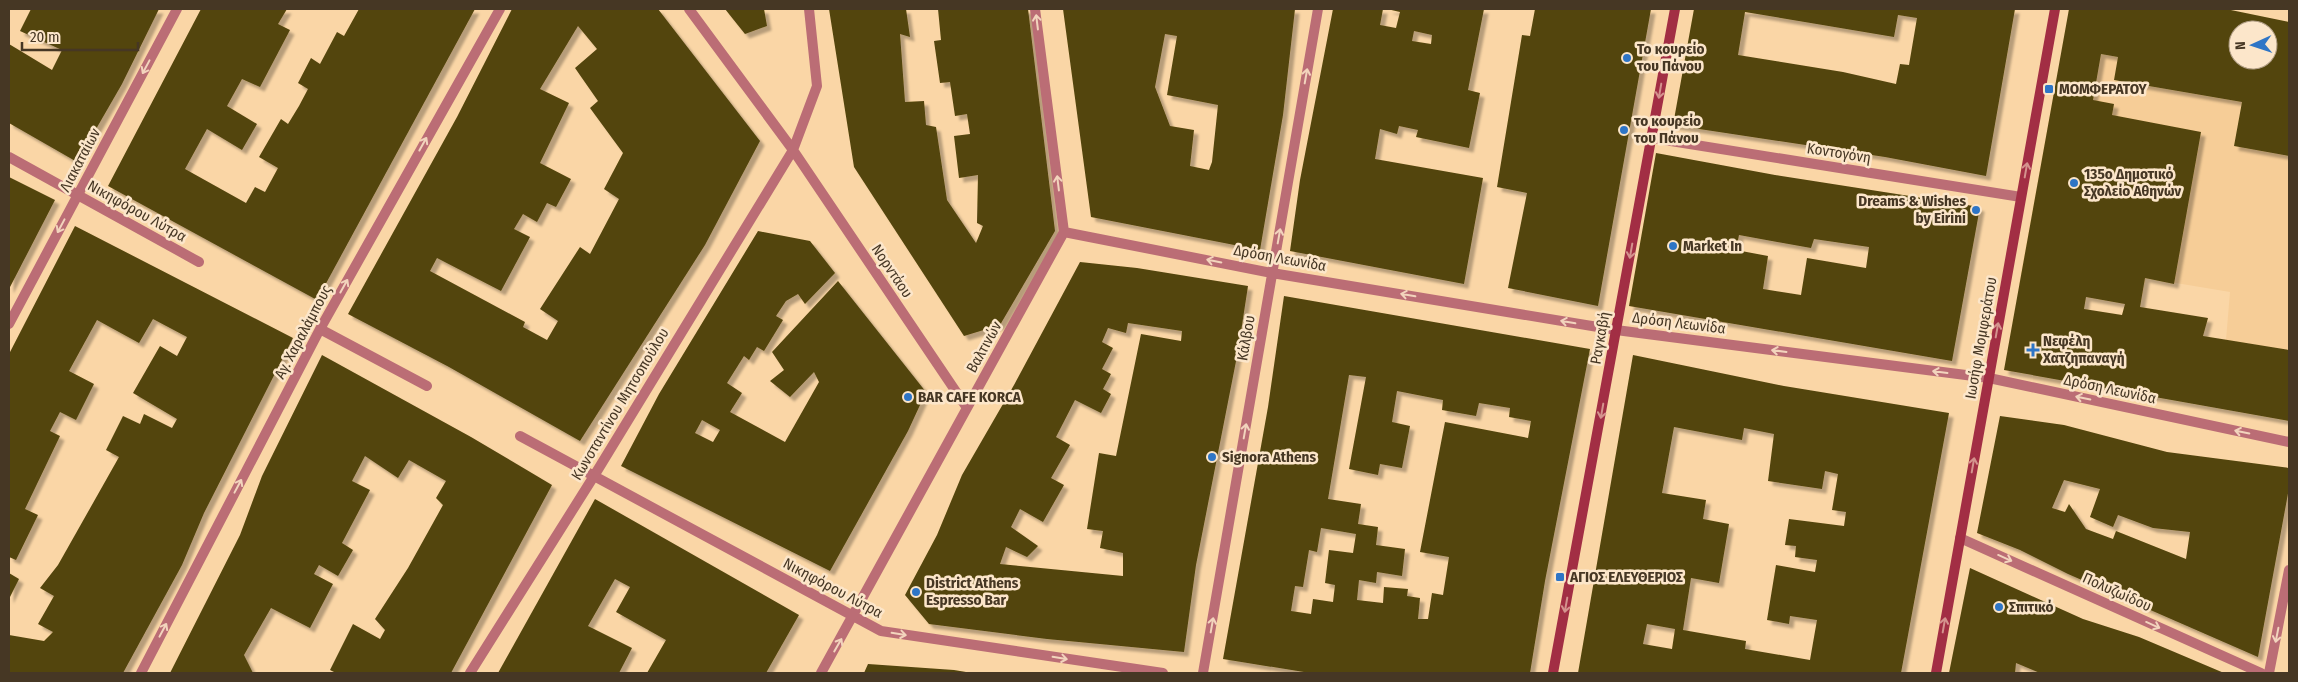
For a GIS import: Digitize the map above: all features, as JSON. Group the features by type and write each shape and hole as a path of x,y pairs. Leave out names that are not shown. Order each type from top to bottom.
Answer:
{"street":[{"name":"Λιακαταίων","path":"9,324 177,9"},
{"name":"Αγ. Χαραλάμπους","path":"140,673 320,329 500,9"},
{"name":"Νορντάου","path":"688,9 793,150 967,408"},
{"path":"793,150 817,86 809,9"},
{"path":"1036,9 1064,232"},
{"name":"Κάλβου","path":"1204,673 1318,9"},
{"name":"Ραγκαβή","path":"1553,673 1675,9"},
{"name":"Ιωσήφ Μομφεράτου","path":"1936,673 2055,9"},
{"name":"Κοντογόνη","path":"1652,138 2021,198"},
{"name":"Κωνσταντίνου Μητσοπούλου","path":"470,673 594,476 793,150"},
{"name":"Νικηφόρου Λύτρα","path":"9,157 199,262"},
{"name":"Δρόση Λεωνίδα","path":"1064,232 1272,272 1616,330 1988,378 2289,442"},
{"name":"Βαλτινών","path":"822,673 1064,232"},
{"path":"320,329 426,386"},
{"name":"Νικηφόρου Λύτρα","path":"520,436 881,631 1163,673"},
{"name":"Πολυζωίδου","path":"1960,538 2261,673"},
{"path":"2269,673 2289,570"}],"shaded area":[{"path":"2101,54 2118,57 2114,80 2242,102 2234,146 2289,156 2289,350 2226,340 2230,292 2146,278 2140,307 2019,284 2054,92 2093,99"}],"building":[{"path":"31,9 159,9 122,84 77,162 9,123 9,44 52,70 62,50 20,31"},
{"path":"201,9 287,9 278,24 290,30 260,87 242,79 227,106 257,124 242,150 207,129 185,169 246,203 255,187 265,192 278,168 259,157 281,119 288,124 308,89 298,83 311,58 320,64 337,32 344,36 359,9 475,9 317,300 108,186"},
{"path":"512,9 658,9 760,141 705,245 580,441 449,367 348,314 457,117","holes":["578,26 597,49 575,68 598,101 590,108 623,153 604,189 619,199 590,254 580,247 540,309 558,321 547,340 523,327 525,322 430,271 437,258 501,291 530,237 514,229 523,214 537,222 547,203 556,207 571,179 540,163 569,103 540,89"]},
{"path":"725,9 764,9 767,26 745,34"},
{"path":"829,9 906,9 910,37 900,34 905,102 924,101 926,125 936,127 947,200 976,243 983,226 977,223 978,175 959,178 954,136 970,134 967,114 955,116 950,82 940,83 934,41 941,40 938,9 1028,9 1055,231 1000,325 964,336 854,167"},
{"path":"1063,9 1295,9 1283,115 1260,250 1091,217","holes":["1165,34 1177,36 1167,95 1218,105 1212,162 1209,170 1190,166 1194,130 1170,126 1155,87"]},
{"path":"1333,9 1383,9 1380,25 1396,28 1400,12 1387,9 1484,9 1468,90 1480,93 1469,148 1416,137 1418,130 1399,126 1397,134 1380,129 1375,159 1483,178 1464,284 1290,251 1300,180","holes":["1414,31 1432,35 1431,44 1412,41"]},
{"path":"1535,9 1651,9 1598,306 1508,288 1527,193 1497,187 1522,35 1530,36"},
{"path":"1694,9 2015,9 1986,176 1885,157 1673,125","holes":["1745,12 1894,37 1898,15 1917,18 1909,65 1900,64 1896,84 1843,72 1738,55"]},
{"path":"2069,9 2226,9 2289,22 2289,156 2234,146 2242,102 2114,80 2118,57 2101,54 2093,100 2114,104 2112,115 2201,132 2174,284 2145,278 2140,307 2208,318 2203,336 2289,350 2289,421 2004,370","holes":["2086,297 2125,304 2122,315 2084,309"]},
{"path":"1656,153 1775,175 1980,207 1952,361 1629,306","holes":["1739,235 1811,248 1814,239 1869,247 1866,268 1807,258 1801,295 1763,289 1768,256 1736,250"]},
{"path":"9,177 55,200 9,289"},
{"path":"75,226 293,338 204,513 182,565 123,673 9,673 9,635 44,641 53,632 38,624 54,596 40,588 58,565 119,457 106,450 123,416 140,424 144,414 172,428 177,419 133,393 160,346 177,356 187,337 153,319 139,343 97,320 69,371 94,384 76,420 60,412 50,431 60,436 25,509 38,515 16,560 9,557 9,354"},
{"path":"758,231 810,241 835,273 805,304 798,294 786,301 776,316 783,320 764,351 757,347 749,360 744,356 727,383 742,393 730,412 785,442 819,382 814,372 790,397 770,381 784,370 772,352 838,281 926,392 908,431 830,571 621,466 659,394","holes":["702,420 720,430 713,442 695,433"]},
{"path":"1080,262 1137,268 1248,286 1238,351 1196,565 1184,652 1047,639 929,624 905,595 937,535 962,475 1014,385","holes":["1128,323 1182,331 1181,341 1141,334 1116,456 1099,453 1087,529 1103,531 1100,548 1123,553 1123,576 1000,564 1006,547 1027,557 1038,546 1011,527 1020,509 1043,522 1064,485 1051,478 1070,445 1056,437 1075,400 1101,413 1111,394 1103,389 1111,374 1102,369 1113,348 1102,342 1108,328 1126,333"]},
{"path":"1284,296 1590,349 1545,581 1530,673 1310,673 1223,659 1268,407","holes":["1349,375 1366,377 1349,469 1378,475 1380,464 1402,468 1410,426 1392,422 1397,391 1443,400 1442,410 1476,416 1479,403 1510,408 1509,417 1531,421 1528,438 1445,422 1420,552 1449,557 1443,595 1432,593 1428,619 1418,619 1420,598 1407,596 1408,589 1384,587 1383,603 1357,600 1359,580 1376,583 1377,572 1402,576 1405,549 1376,545 1378,527 1358,524 1361,504 1328,499","1321,528 1356,534 1353,553 1329,550 1325,583 1335,585 1333,602 1313,599 1311,614 1291,611 1295,586 1303,587 1309,550 1317,552"]},
{"path":"322,355 471,437 552,485 451,673 336,673 330,670 353,624 380,639 385,630 375,619 408,568 443,505 436,498 446,481 409,460 398,478 365,456 352,481 370,490 342,543 353,550 338,576 319,565 314,574 333,584 310,628 271,608 244,655 253,673 170,673 240,535 262,476"},
{"path":"1633,355 1784,386 1949,413 1901,673 1578,673","holes":["1674,427 1742,440 1744,428 1774,434 1768,481 1822,489 1825,471 1838,474 1832,510 1846,512 1844,526 1789,519 1785,545 1796,546 1795,557 1817,560 1815,572 1776,565 1767,620 1789,624 1790,616 1817,620 1810,660 1745,649 1746,641 1683,630 1691,578 1719,583 1729,524 1703,519 1706,500 1662,493","1647,624 1675,629 1672,649 1643,644"]},
{"path":"2000,416 2064,425 2167,452 2289,468 2289,488 2258,657 2068,574 2020,550 1977,533","holes":["2064,480 2100,489 2090,517 2113,527 2118,515 2153,528 2190,532 2186,559 2116,531 2113,539 2086,529 2069,504 2065,512 2052,508"]},
{"path":"595,499 799,615 766,673 647,673 666,640 616,612 630,587 615,579 588,626 632,648 619,673 498,673"},
{"path":"1970,568 2083,619 2139,637 2224,673 2040,673 2016,663 2015,673 1949,673"},
{"path":"9,573 19,579 9,599"},
{"path":"868,664 954,670 972,673 864,673"}],"place":[{"name":"Το κουρείο του Πάνου","path":"1627,58"},
{"name":"ΜΟΜΦΕΡΑΤΟΥ","path":"2049,89"},
{"name":"το κουρείο του Πάνου","path":"1624,130"},
{"name":"135ο Δημοτικό Σχολείο Αθηνών","path":"2074,183"},
{"name":"Dreams & Wishes by Eirini","path":"1976,210"},
{"name":"Market In","path":"1673,246"},
{"name":"Νεφέλη Χατζηπαναγή","path":"2033,350"},
{"name":"BAR CAFE KORCA","path":"908,397"},
{"name":"Signora Athens","path":"1212,457"},
{"name":"ΑΓΙΟΣ ΕΛΕΥΘΕΡΙΟΣ","path":"1560,577"},
{"name":"District Athens Espresso Bar","path":"916,592"},
{"name":"Σπιτικό","path":"1999,607"}]}
